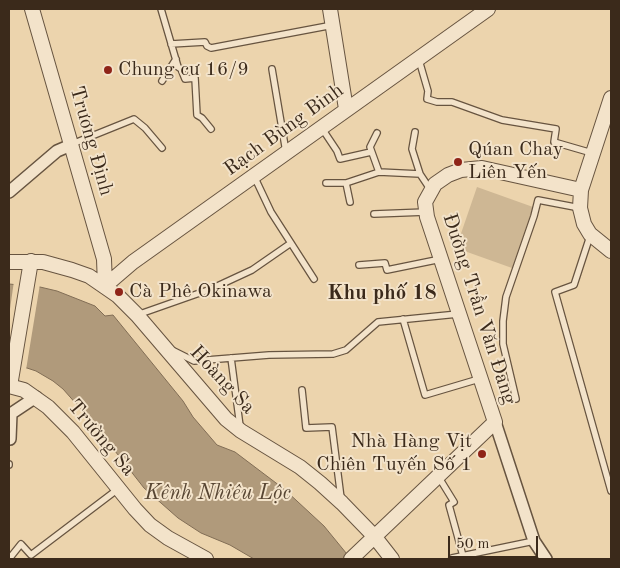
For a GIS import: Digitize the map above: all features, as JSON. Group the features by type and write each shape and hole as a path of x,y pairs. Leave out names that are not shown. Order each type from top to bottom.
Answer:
{"street":[{"name":"Trương Định","path":"32,9 104,259 104,286"},
{"name":"Rạch Bùng Binh","path":"104,286 133,262 488,9"},
{"path":"332,14 346,109"},
{"path":"611,98 608,121 593,153 581,190 580,208 584,224 590,234 611,251"},
{"path":"9,192 57,150 71,145"},
{"name":"Đường Trần Văn Đang","path":"495,422 458,314 426,212 425,202 435,184 448,175 461,170 482,168 581,190"},
{"path":"9,386 30,261"},
{"name":"Hoàng Sa","path":"9,262 30,261 56,265 89,276 118,296 165,347 212,404 241,431 300,467 342,503 374,536 392,559"},
{"name":"Trường Sa","path":"9,386 24,390 36,397 60,418 118,489 150,524 168,538 206,559"},
{"path":"10,439 10,414 36,397"},
{"path":"350,559 495,422 534,541 546,559"}],"lane":[{"path":"161,9 176,59 185,79 195,78 197,115 211,129"},
{"path":"171,44 205,42 210,48 332,14"},
{"path":"418,58 428,91 427,99 437,102 452,102 502,120 556,129 554,142 593,153"},
{"path":"162,81 176,59"},
{"path":"272,70 286,152"},
{"path":"71,145 134,119 145,128 162,148"},
{"path":"321,127 340,158 371,152"},
{"path":"415,132 412,149 420,174 432,190"},
{"path":"377,133 370,147 379,172"},
{"path":"326,183 346,183 379,172 420,174"},
{"path":"254,176 271,212 314,279"},
{"path":"346,183 350,202"},
{"path":"516,399 503,344 503,321 506,297 534,216 535,208 538,200 580,208"},
{"path":"374,214 426,212"},
{"path":"590,234 574,285 555,292 611,491"},
{"path":"137,315 211,289 252,270 291,243"},
{"path":"359,266 385,263 387,270 441,259"},
{"path":"165,347 194,361 333,354 346,350 378,322 458,314"},
{"path":"403,319 425,395 479,379"},
{"path":"231,358 241,431"},
{"path":"302,390 306,428 332,427 342,503"},
{"path":"438,476 454,502 449,505 463,556"},
{"path":"9,559 21,544 31,554 118,489"},
{"path":"452,559 534,541"}],"shaded area":[{"path":"477,187 533,207 512,268 456,248"}],"water":[{"name":"Kênh Nhiêu Lộc","path":"9,284 40,287 57,291 95,306 105,316 113,315 217,445 235,452 284,489 324,526 351,559 254,559 230,545 201,533 178,518 144,488 93,423 63,389 36,371 27,368 9,367"}],"pier":[{"path":"14,281 40,284 26,370 9,369 9,316"}],"place":[{"name":"Chung cư 16/9","path":"108,70"},
{"name":"Qúan Chay Liên Yến","path":"458,162"},
{"name":"Cà Phê Okinawa","path":"119,292"},
{"name":"Nhà Hàng Vịt Chiên Tuyến Số 1","path":"482,454"}],"district":[{"name":"Khu phố 18","path":"382,293"}]}
